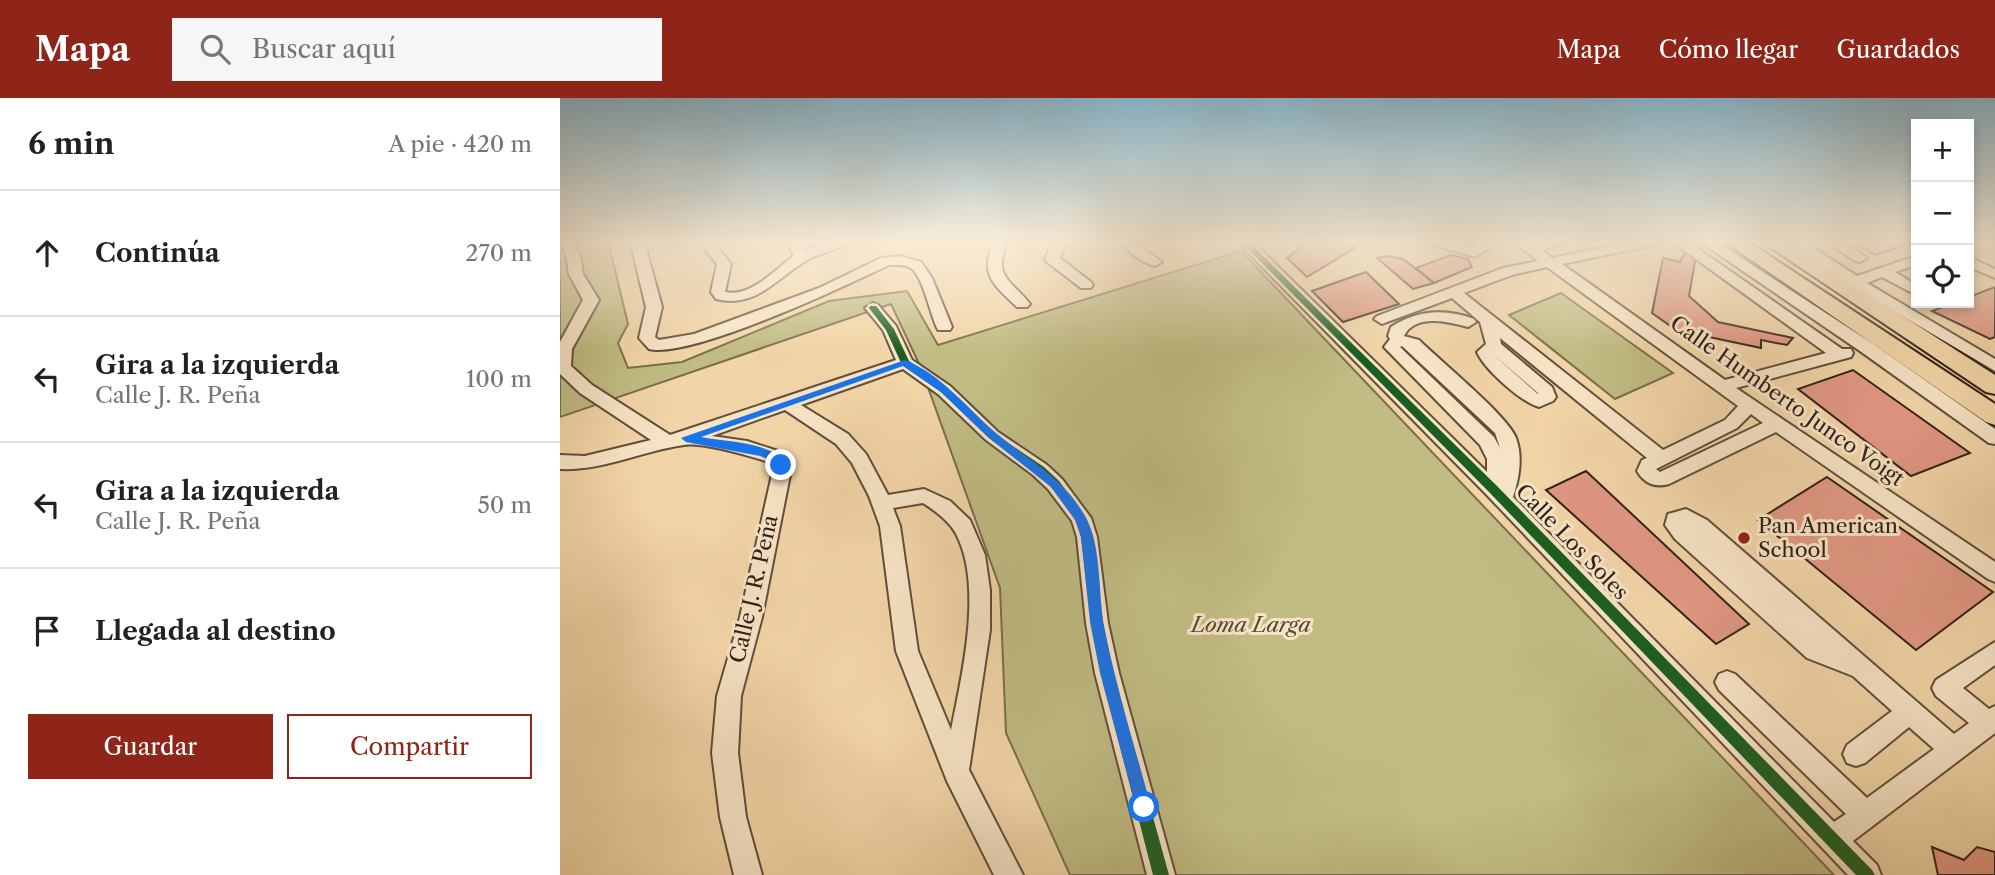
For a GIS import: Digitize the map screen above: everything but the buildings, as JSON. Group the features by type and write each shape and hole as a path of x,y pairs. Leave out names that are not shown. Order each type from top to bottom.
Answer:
{"highway":[{"path":"1787,277 1995,418"},
{"path":"1827,277 1995,386"},
{"path":"1938,332 1991,361"},
{"path":"1866,347 1905,365 1995,418"}],"street":[{"path":"579,277 592,300 567,342 563,367 586,389 676,440"},
{"path":"647,277 654,307 647,338 655,345 675,344 699,338 855,277"},
{"path":"721,277 718,292 725,298 753,292 774,277"},
{"path":"924,277 944,327"},
{"path":"998,277 1022,304"},
{"path":"1076,277 1086,285"},
{"name":"Calle Los Soles","path":"1280,277 1498,494 1867,875"},
{"path":"1382,319 1492,277"},
{"name":"Calle Humberto Junco Voigt","path":"1571,277 1722,386 1995,573"},
{"path":"1729,277 1838,354"},
{"path":"1761,277 1995,438"},
{"path":"1848,277 1938,332"},
{"path":"1855,282 1869,277"},
{"path":"1893,277 1911,288"},
{"path":"1454,292 1661,459"},
{"path":"873,308 890,330 905,363 944,390 992,436 1040,470 1055,484 1081,518 1087,537 1097,622 1107,673 1161,875"},
{"path":"1468,322 1450,315 1417,320 1397,330 1396,336 1399,341 1413,344 1503,430 1499,443 1498,494"},
{"path":"1488,320 1494,346"},
{"path":"1722,386 1866,347"},
{"path":"562,464 585,463 676,440 905,363"},
{"path":"786,403 842,439 859,459 882,504 890,526 907,651 956,772 1009,875"},
{"path":"1750,404 1731,424 1646,469 1657,479 1665,478 1777,424"},
{"path":"1731,424 1751,436"},
{"name":"Calle J. R. Peña","path":"676,440 762,452 777,458 782,470 751,617 734,671 728,707 725,753 733,817 748,875"},
{"path":"882,504 911,496 926,496 951,511 967,532 977,569 979,628 956,772"},
{"path":"1864,670 1815,651 1682,533 1675,525 1675,519 1686,517 1700,526 1911,711 1952,749"},
{"path":"1833,841 1991,721 1944,688 1995,652"},
{"path":"1727,682 1867,816"},
{"path":"1856,754 1911,711"}],"green space":[{"name":"Loma Larga","path":"560,277 617,277 628,324 618,343 628,368 682,362 829,301 907,291 938,345 1156,277 1266,277 1834,875 1070,875 1006,733 1000,588 921,368 891,304 560,417"},
{"path":"1561,293 1673,373 1615,399 1509,315"}],"cycle path":[{"path":"1280,277 1493,489 1867,875"},
{"path":"873,308 890,329 905,363 944,390 992,436 1040,470 1055,484 1081,518 1087,537 1097,623 1107,673 1161,875"}],"place":[{"name":"Pan American School","path":"1744,538"}],"route":[{"path":"781,465 777,458 762,452 686,438 905,363 944,390 992,436 1055,484 1081,518 1087,537 1097,622 1107,673 1144,807"}]}
